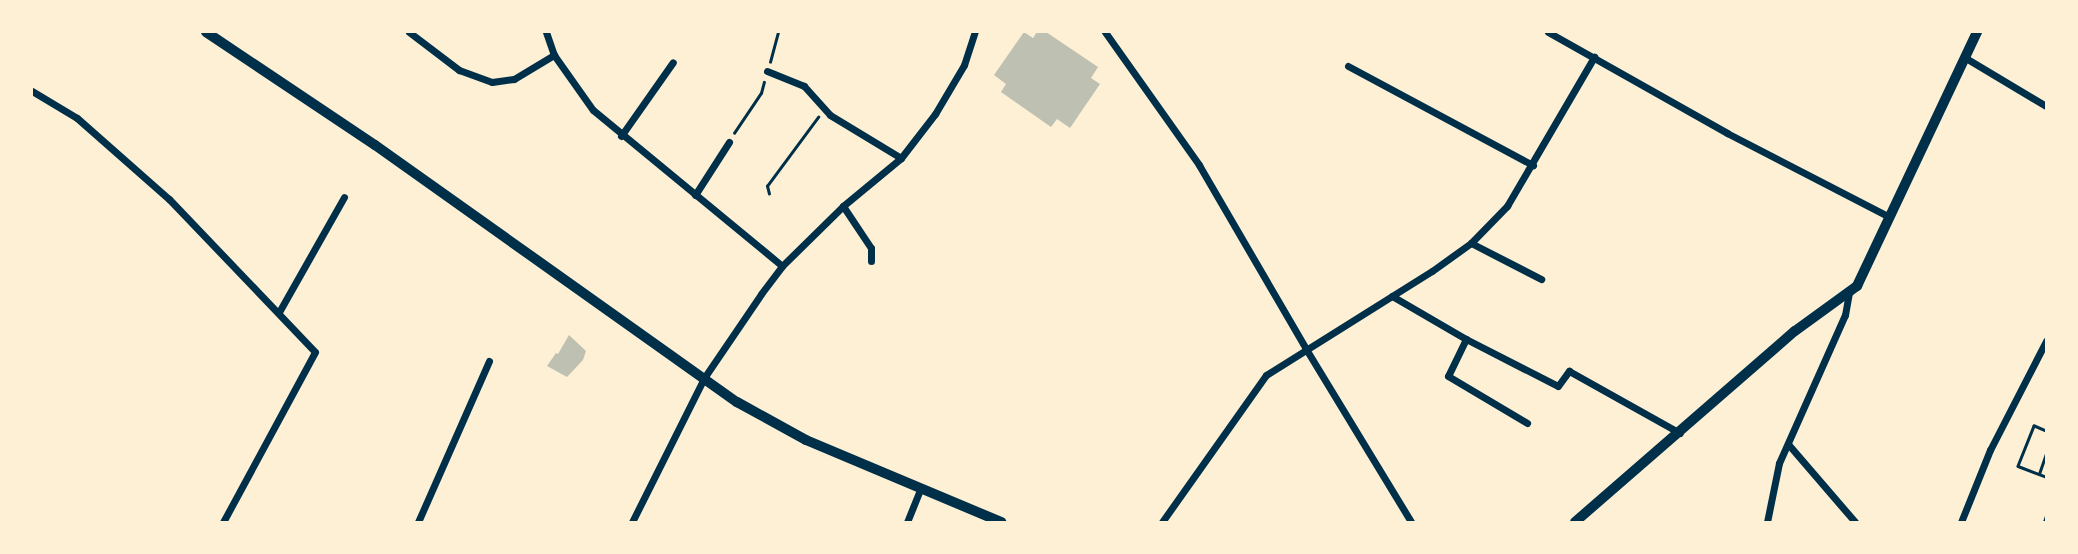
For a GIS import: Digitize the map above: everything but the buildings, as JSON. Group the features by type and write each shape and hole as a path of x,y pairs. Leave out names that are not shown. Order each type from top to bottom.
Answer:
{"main road":[{"path":"206,32 375,145 737,402 806,440 1002,523"},
{"path":"1575,523 1795,331 1849,293 1860,279 1977,32"}],"street":[{"path":"409,32 459,70 492,82 514,79 554,55"},
{"path":"546,32 554,55 593,110 621,136 782,266"},
{"path":"632,523 704,378 782,266 843,206 901,158 935,114 964,65 975,32"},
{"path":"1105,32 1199,165 1306,349 1412,523"},
{"path":"1548,32 1727,132 1888,216"},
{"path":"1161,523 1254,388 1266,375 1471,243 1507,205 1594,57"},
{"path":"1964,57 2046,106"},
{"path":"621,136 673,62"},
{"path":"1348,66 1533,164"},
{"path":"767,71 804,86 823,109 901,158"},
{"path":"32,91 76,118 169,199 315,352 223,523"},
{"path":"695,195 729,142"},
{"path":"279,312 344,197"},
{"path":"843,206 871,248 872,261"},
{"path":"1471,243 1541,279"},
{"path":"1767,523 1779,463 1845,315 1849,293"},
{"path":"1392,296 1466,339 1558,386 1569,370 1681,433"},
{"path":"1466,339 1448,376 1527,423"},
{"path":"1961,523 1990,450 2046,341"},
{"path":"418,523 489,361"},
{"path":"1788,444 1855,523"},
{"path":"907,523 920,489"}],"path":[{"path":"729,142 761,93 778,32"},
{"path":"769,194 767,186 784,162 788,162 823,109"},
{"path":"2046,431 2034,426 2018,466 2046,477"},
{"path":"2039,474 2046,454"},
{"path":"2044,523 2046,516"}]}
